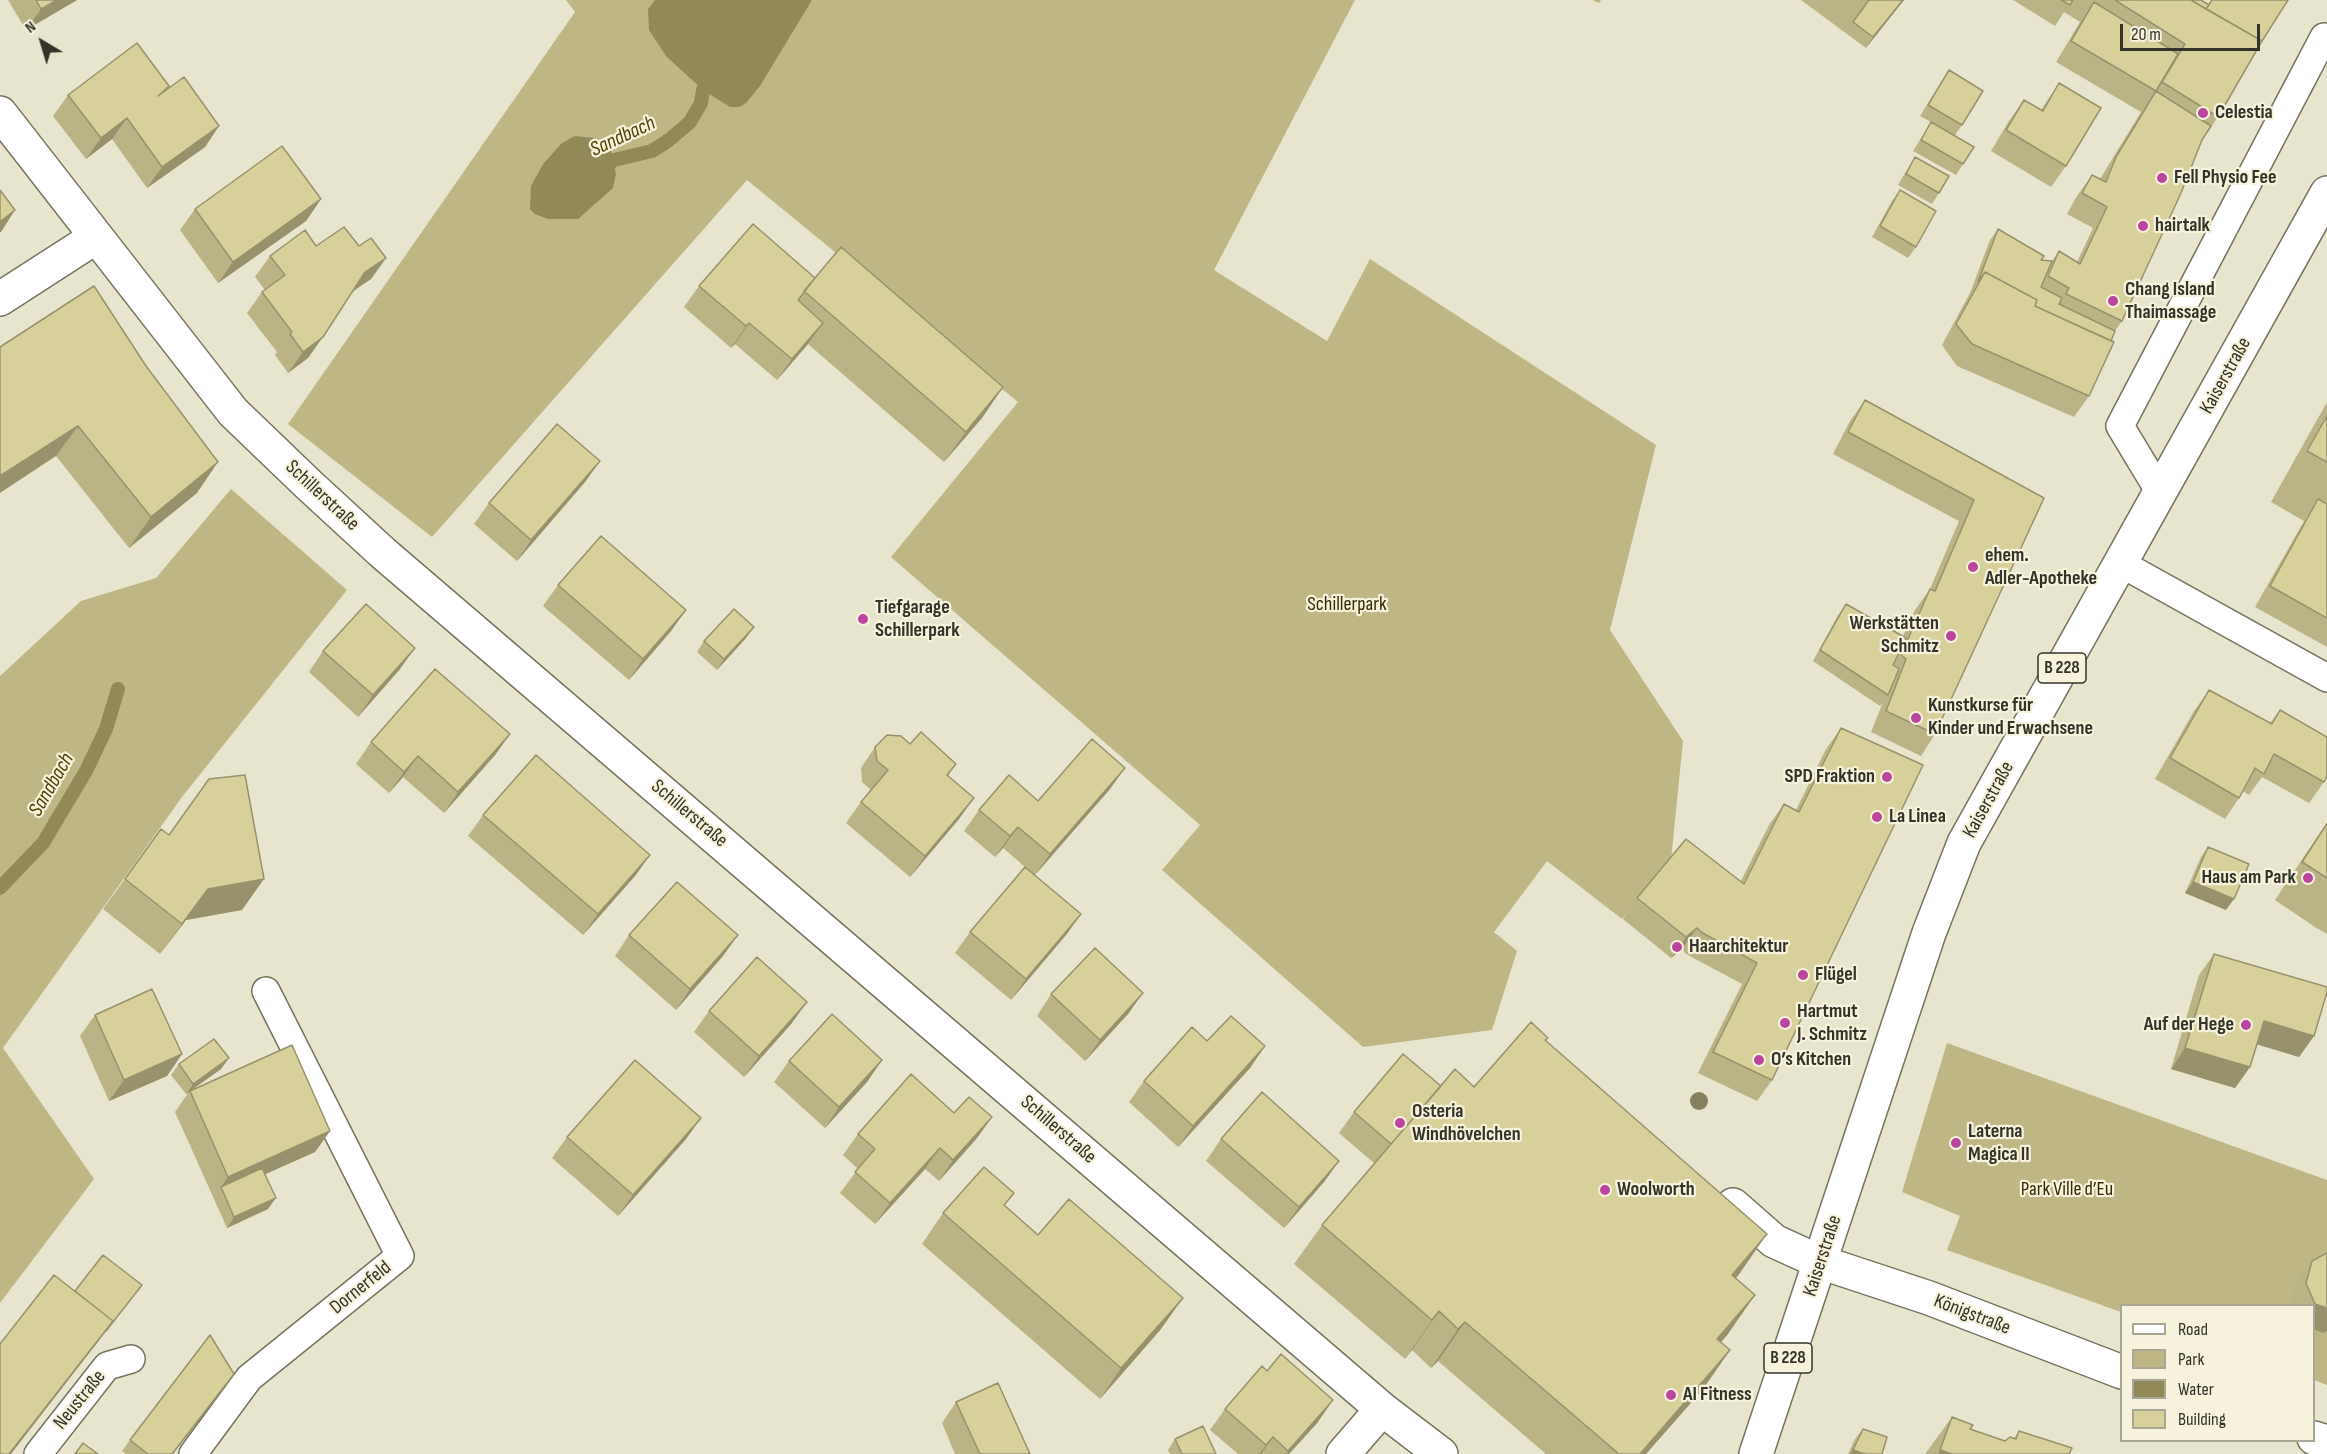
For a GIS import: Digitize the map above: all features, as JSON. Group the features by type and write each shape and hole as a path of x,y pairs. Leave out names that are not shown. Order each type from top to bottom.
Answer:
{"street":[{"name":"Schillerstraße","path":"0,113 234,412 383,553 1382,1409 1441,1454"},
{"name":"Kaiserstraße","path":"1756,1454 1929,933 1964,843 2161,494 2327,193"},
{"path":"0,299 96,237"},
{"name":"Königstraße","path":"1712,1187 1773,1241 1820,1262 1929,1298 2120,1372"},
{"path":"1342,1454 1382,1409"}],"lane":[{"path":"2161,494 2120,426 2324,37 2327,38"},
{"path":"2120,563 2327,678"},
{"name":"Dornerfeld","path":"193,1454 249,1377 400,1257 266,991"},
{"name":"Neustraße","path":"38,1454 106,1366 131,1359"}],"green space":[{"name":"Schillerpark","path":"566,0 1355,0 1214,270 1327,341 1370,259 1656,445 1610,630 1683,741 1671,860 1622,919 1547,861 1494,932 1517,951 1492,1030 1363,1047 1162,870 1200,825 891,557 1018,402 747,180 432,537 288,424 575,12"},
{"path":"231,489 347,590 182,797 3,1048 94,1179 0,1303 0,676 81,601 156,578"},
{"name":"Park Ville d’Eu","path":"1947,1043 2327,1180 2327,1385 2315,1380 2315,1304 2120,1304 2120,1312 1947,1250 1960,1216 1902,1192"}],"water":[{"path":"655,0 812,0 760,86 746,103 739,107 730,107 703,90 666,56 649,30 648,9"},
{"path":"574,136 595,138 611,150 616,174 613,188 578,219 548,219 535,214 530,209 531,186 543,164 561,144"}],"building":[{"path":"36,0 57,0 41,9"},
{"path":"1869,0 1903,0 1873,37 1853,22"},
{"path":"2061,0 2073,0 2070,5"},
{"path":"2115,0 2191,0 2262,41 2218,117 2162,82 2185,44"},
{"path":"2191,0 2201,0 2209,5 2206,9"},
{"path":"2212,0 2288,0 2262,41 2206,9"},
{"path":"2094,2 2178,54 2156,91 2071,41"},
{"path":"137,43 169,86 158,96 184,77 219,126 162,167 127,118 101,138 68,95"},
{"path":"1949,70 1983,91 1962,125 1928,105"},
{"path":"2059,83 2101,108 2066,166 2006,130 2024,100 2043,111"},
{"path":"2156,91 2211,126 2202,140 2181,193 2122,321 2066,294 2069,288 2048,276 2059,251 2080,264 2107,207 2082,193 2092,175 2106,182 2116,157"},
{"path":"1931,122 1974,147 1963,164 1921,140"},
{"path":"282,146 321,199 233,262 195,209"},
{"path":"1915,157 1949,176 1939,193 1906,174"},
{"path":"0,190 15,210 0,222"},
{"path":"1900,190 1936,211 1916,247 1880,226"},
{"path":"753,224 815,278 798,300 823,323 792,359 749,323 746,326 699,286"},
{"path":"344,227 359,246 371,238 386,258 365,272 323,337 303,352 290,334 292,332 262,292 285,275 270,256 305,230 316,246"},
{"path":"1998,229 2044,256 2041,260 2052,261 2041,287 2062,298 2059,304 2115,331 2111,341 2035,306 2037,300 1985,272 1978,282"},
{"path":"841,247 1003,387 966,432 804,291"},
{"path":"1985,272 2037,300 2035,306 2114,342 2089,396 1972,344 1956,324"},
{"path":"94,286 146,366 218,462 151,517 78,426 0,476 0,347"},
{"path":"1865,400 2044,498 1935,734 1886,711 1906,659 1901,655 1930,589 1935,591 1974,500 1848,432"},
{"path":"2327,416 2327,462 2307,451"},
{"path":"557,424 600,461 531,540 489,503"},
{"path":"2318,499 2327,504 2327,618 2270,586"},
{"path":"601,536 686,610 643,659 558,585"},
{"path":"366,604 415,648 373,695 323,651"},
{"path":"1846,604 1906,638 1893,665 1899,669 1888,695 1820,650"},
{"path":"734,609 754,627 724,659 704,641"},
{"path":"435,669 510,734 458,792 418,756 404,772 371,742"},
{"path":"2209,690 2272,724 2280,710 2327,737 2327,776 2324,782 2274,754 2264,774 2255,768 2239,798 2170,758"},
{"path":"1841,728 1923,765 1772,1080 1713,1052 1757,963 1697,928 1686,937 1637,898 1686,839 1744,884 1784,804 1799,812"},
{"path":"921,732 956,764 947,775 974,798 925,856 861,802 888,770 877,761 875,747 887,735 901,736 910,744"},
{"path":"1092,739 1125,768 1050,854 1018,827 1010,836 979,810 1009,775 1038,801"},
{"path":"536,755 650,855 598,914 483,815"},
{"path":"245,775 264,879 208,889 182,924 125,879 161,829 169,835 209,779"},
{"path":"2327,824 2327,878 2302,862"},
{"path":"2208,847 2249,864 2234,899 2193,882"},
{"path":"1025,867 1081,914 1026,979 970,932"},
{"path":"677,882 738,935 690,989 629,935"},
{"path":"1095,948 1143,993 1100,1040 1051,994"},
{"name":"Auf der Hege","path":"2214,954 2327,987 2314,1036 2264,1021 2250,1067 2185,1048"},
{"path":"757,957 807,1002 759,1056 709,1011"},
{"path":"152,989 182,1054 124,1080 95,1015"},
{"path":"832,1014 882,1060 839,1107 789,1061"},
{"path":"1231,1016 1265,1046 1193,1126 1144,1081 1192,1027 1207,1041"},
{"path":"1531,1022 1548,1038 1545,1040 1767,1234 1732,1275 1755,1295 1717,1339 1730,1350 1640,1454 1619,1454 1465,1322 1458,1329 1439,1311 1432,1320 1322,1225 1455,1069 1474,1087"},
{"path":"214,1039 229,1058 193,1084 179,1064"},
{"path":"292,1045 330,1131 228,1177 190,1091"},
{"path":"1403,1054 1441,1086 1391,1144 1354,1112"},
{"path":"635,1060 701,1118 633,1195 567,1137"},
{"path":"911,1074 954,1113 969,1097 992,1117 953,1160 940,1148 890,1203 855,1172 875,1149 858,1134"},
{"path":"1262,1092 1339,1161 1299,1207 1221,1139"},
{"path":"984,1167 1014,1193 1004,1205 1038,1235 1069,1199 1183,1298 1121,1368 943,1213"},
{"path":"262,1168 276,1198 234,1217 221,1187"},
{"path":"2327,1253 2327,1308 2315,1304 2306,1283 2312,1261"},
{"path":"103,1255 142,1285 106,1331 113,1321 75,1291"},
{"path":"54,1275 113,1321 9,1454 0,1454 0,1344"},
{"path":"210,1335 234,1374 172,1454 148,1454 130,1440"},
{"path":"1281,1354 1333,1400 1288,1451 1273,1437 1266,1445 1225,1409 1262,1366 1267,1371"},
{"path":"998,1383 1030,1454 980,1454 956,1402"},
{"path":"1952,1417 1973,1425 1970,1429 2005,1441 2010,1437 2016,1439 2019,1431 2072,1448 2069,1454 1952,1454 1940,1450"},
{"path":"1203,1426 1216,1454 1182,1454 1175,1439"},
{"path":"1863,1429 1887,1437 1882,1454 1865,1454 1853,1450"},
{"path":"83,1443 98,1454 75,1454"}],"waterway":[{"name":"Sandbach","path":"600,170 614,160 652,151 669,140 690,122 701,103 703,90 714,76"},
{"name":"Sandbach","path":"0,888 43,843 86,771 106,729 118,689"}],"place":[{"name":"Celestia","path":"2203,113"},
{"name":"Fell Physio Fee","path":"2162,178"},
{"name":"hairtalk","path":"2143,226"},
{"name":"Chang Island Thaimassage","path":"2113,301"},
{"name":"ehem. Adler-Apotheke","path":"1973,567"},
{"name":"Tiefgarage Schillerpark","path":"863,619"},
{"name":"Werkstätten Schmitz","path":"1951,636"},
{"name":"Kunstkurse für Kinder und Erwachsene","path":"1916,718"},
{"name":"SPD Fraktion","path":"1887,777"},
{"name":"La Linea","path":"1877,817"},
{"name":"Haus am Park","path":"2308,878"},
{"name":"Haarchitektur","path":"1677,947"},
{"name":"Flügel","path":"1803,975"},
{"name":"Hartmut J. Schmitz","path":"1785,1023"},
{"name":"Auf der Hege","path":"2246,1025"},
{"name":"O’s Kitchen","path":"1759,1060"},
{"name":"Osteria Windhövelchen","path":"1400,1123"},
{"name":"Laterna Magica II","path":"1956,1143"},
{"name":"Woolworth","path":"1605,1190"},
{"name":"AI Fitness","path":"1671,1395"}]}
